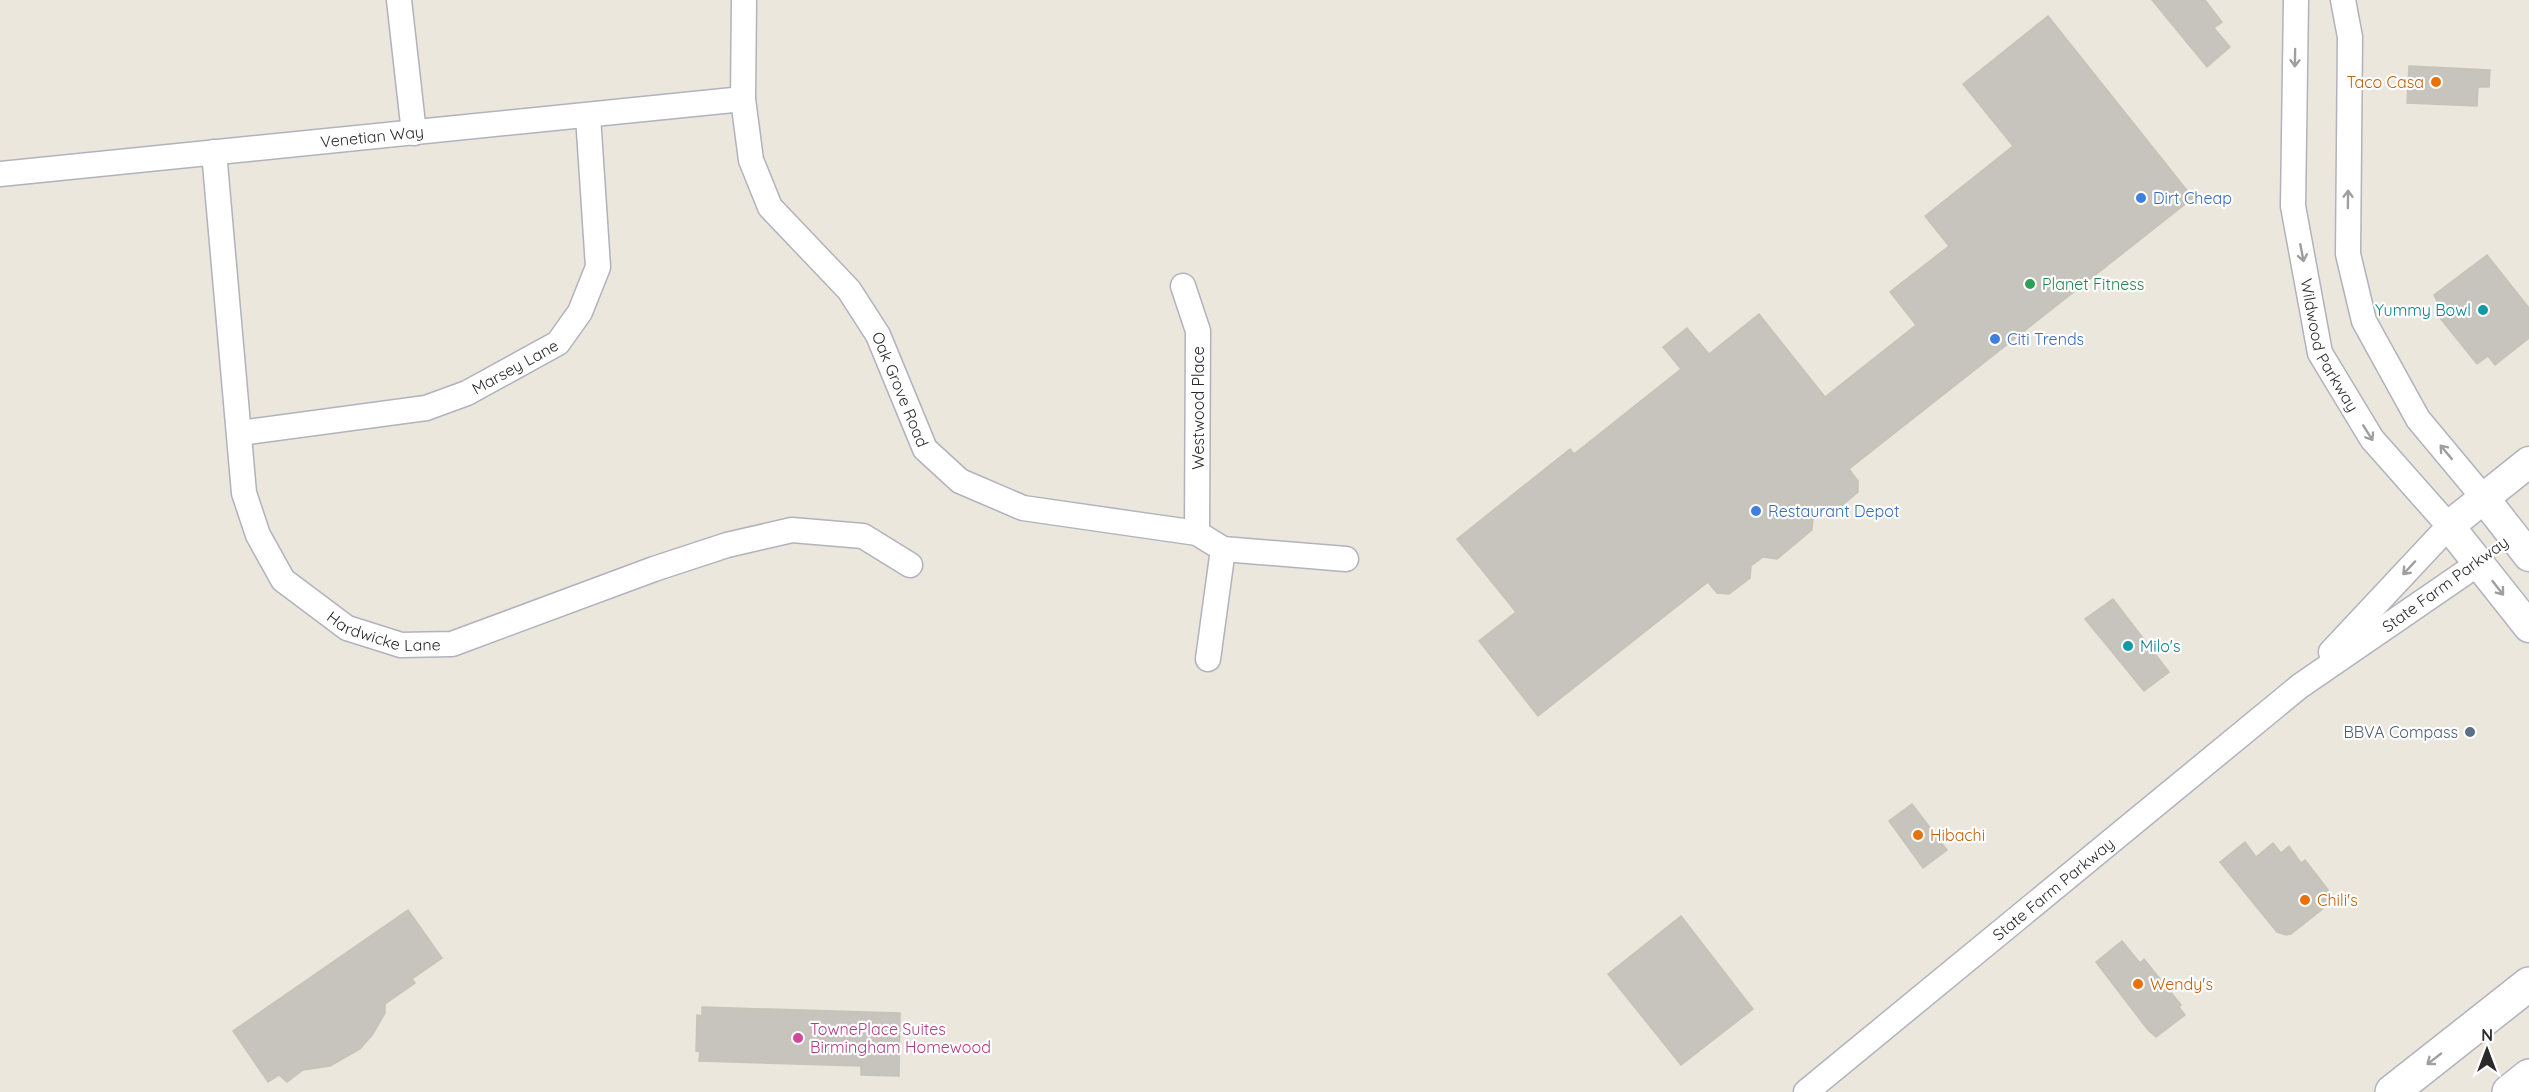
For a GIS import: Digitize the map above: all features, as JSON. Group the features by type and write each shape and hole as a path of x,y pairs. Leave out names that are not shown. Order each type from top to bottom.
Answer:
{"main road":[{"path":"2392,1092 2529,984"},
{"path":"2509,1092 2529,1076"}],"street":[{"path":"399,0 414,133"},
{"name":"Oak Grove Road","path":"744,0 742,99 751,160 770,207 849,290 878,335 925,449 960,481 1023,508 1197,533 1223,549 1346,559"},
{"name":"Wildwood Parkway","path":"2296,0 2293,206 2320,352 2372,439 2449,526 2529,627"},
{"path":"2343,0 2350,37 2348,254 2364,321 2418,419 2483,497 2523,538"},
{"name":"Venetian Way","path":"0,174 742,99"},
{"name":"Marsey Lane","path":"240,433 426,408 467,393 558,343 580,312 598,267 588,116"},
{"name":"Hardwicke Lane","path":"214,152 244,493 258,536 283,580 347,628 401,645 453,644 654,569 727,545 792,530 863,537 910,565"},
{"name":"Westwood Place","path":"1183,286 1198,331 1197,533"},
{"name":"State Farm Parkway","path":"2300,686 2449,526 2529,462"},
{"name":"State Farm Parkway","path":"1806,1092 2300,686 2479,563 2523,538"},
{"path":"1208,658 1223,549"}],"building":[{"path":"2152,0 2205,0 2222,22 2214,28 2230,47 2207,67"},
{"path":"2048,16 2193,198 1849,469 1858,481 1858,492 1838,509 1826,507 1813,517 1812,530 1777,559 1763,557 1751,566 1750,578 1729,594 1717,593 1708,582 1538,716 1479,641 1516,612 1457,539 1570,449 1574,454 1681,369 1663,347 1687,328 1709,354 1759,314 1825,397 1916,325 1890,292 1949,246 1925,216 2013,146 1963,84"},
{"path":"2409,66 2490,70 2489,87 2478,87 2477,106 2407,103"},
{"name":"Yummy Bowl","path":"2487,255 2529,308 2529,338 2495,365 2488,356 2477,364 2436,313 2437,301 2434,295"},
{"name":"Milo's","path":"2113,599 2169,672 2144,691 2085,619"},
{"name":"Hibachi","path":"1912,804 1947,850 1923,868 1889,821"},
{"path":"2245,842 2256,857 2273,843 2281,853 2289,846 2301,863 2305,860 2329,891 2329,904 2291,934 2277,932 2220,862"},
{"path":"408,910 442,958 412,979 415,983 385,1004 385,1013 373,1034 360,1049 330,1066 303,1070 287,1082 279,1075 268,1082 233,1031"},
{"path":"1681,916 1753,1009 1681,1065 1608,974"},
{"path":"2122,941 2140,963 2144,959 2181,1005 2179,1007 2185,1015 2156,1037 2148,1030 2096,962"},
{"path":"702,1007 900,1013 899,1076 861,1075 861,1066 699,1061 700,1052 696,1051 697,1015 702,1016"}],"place":[{"name":"Taco Casa","path":"2436,82"},
{"name":"Dirt Cheap","path":"2141,198"},
{"name":"Planet Fitness","path":"2030,284"},
{"name":"Yummy Bowl","path":"2483,310"},
{"name":"Citi Trends","path":"1995,339"},
{"name":"Restaurant Depot","path":"1756,511"},
{"name":"Milo's","path":"2128,646"},
{"name":"BBVA Compass","path":"2470,732"},
{"name":"Hibachi","path":"1918,835"},
{"name":"Chili's","path":"2305,900"},
{"name":"Wendy's","path":"2138,984"},
{"name":"TownePlace Suites Birmingham Homewood","path":"798,1038"}]}
